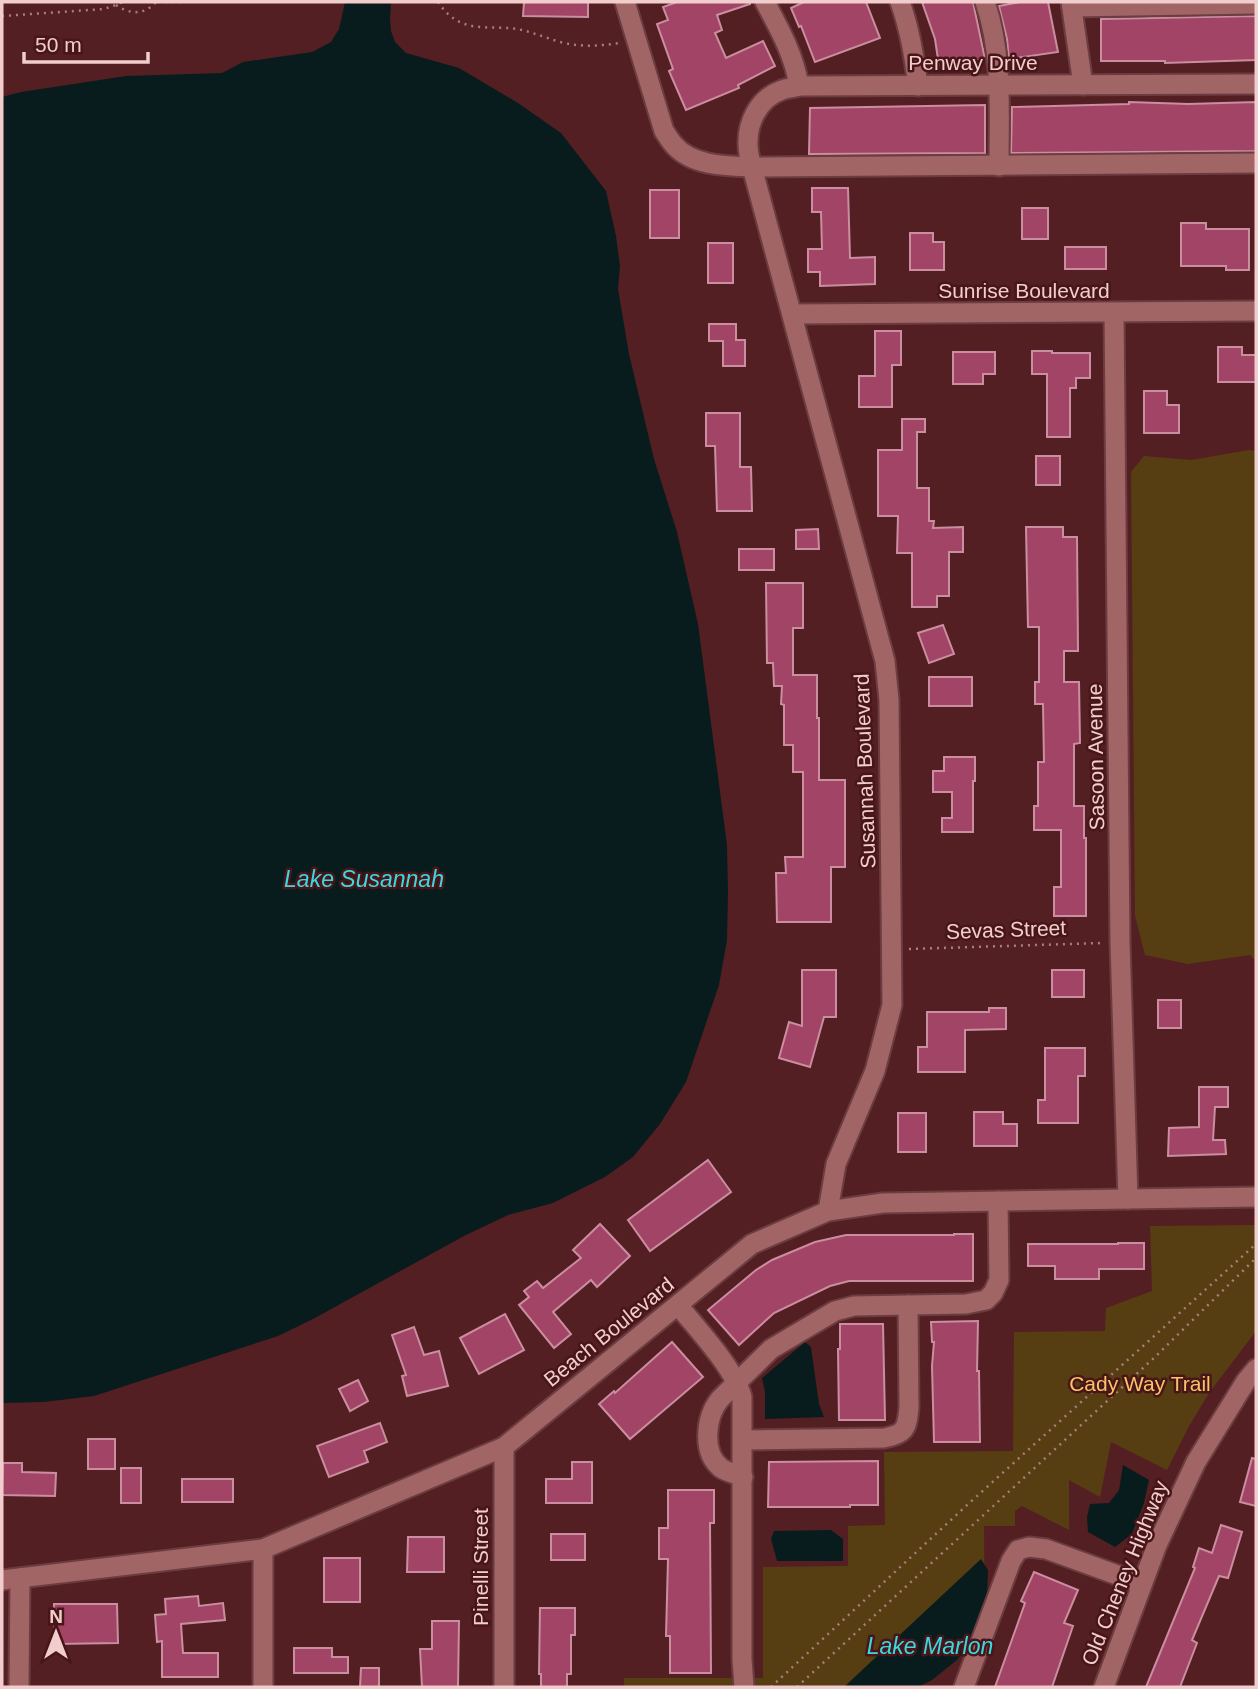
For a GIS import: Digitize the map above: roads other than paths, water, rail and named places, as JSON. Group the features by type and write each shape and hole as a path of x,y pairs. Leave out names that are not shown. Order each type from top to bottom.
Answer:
{"street":[{"path":"625,2 664,131 674,146 688,156 709,164 752,167 1256,163"},
{"path":"765,2 788,47 799,86"},
{"path":"900,2 914,51 918,86"},
{"path":"985,2 996,43 999,166"},
{"path":"1083,85 1071,4 1256,4"},
{"name":"Penway Drive","path":"752,167 748,145 749,128 757,108 781,90 799,86 1256,84"},
{"name":"Susannah Boulevard","path":"752,167 885,661 889,700 892,1005 875,1071 836,1164 828,1211"},
{"name":"Sunrise Boulevard","path":"792,314 1256,311"},
{"name":"Sasoon Avenue","path":"1114,313 1120,943 1128,1199"},
{"name":"Beach Boulevard","path":"11,1579 263,1549 504,1447 752,1244 828,1211 883,1203 1256,1197"},
{"path":"743,1476 721,1468 713,1458 708,1430 714,1406 771,1349 835,1311 853,1306 975,1303 986,1300 999,1280 998,1201"},
{"path":"678,1305 732,1374 742,1397 744,1687"},
{"path":"743,1440 896,1436 904,1429 909,1407 908,1305"},
{"name":"Old Cheney Highway","path":"1104,1687 1157,1545 1196,1462 1256,1369"},
{"name":"Pinelli Street","path":"504,1447 504,1687"},
{"path":"964,1687 1011,1561 1018,1550 1029,1547 1046,1549 1142,1584"},
{"path":"263,1549 263,1687"},
{"path":"11,1579 19,1687"}],"water":[{"name":"Lake Susannah","path":"345,2 391,2 391,31 395,42 406,53 459,68 518,103 561,133 606,191 616,236 620,266 618,289 629,354 654,459 677,532 698,624 727,845 727,940 719,985 686,1082 660,1124 633,1157 605,1177 553,1203 508,1215 464,1236 278,1336 94,1396 44,1402 2,1403 2,97 126,76 222,73 243,62 312,52 331,42 339,29"},
{"path":"805,1342 811,1347 819,1404 824,1417 765,1419 762,1378"},
{"path":"1123,1465 1149,1480 1144,1503 1132,1534 1115,1547 1088,1532 1087,1517 1090,1504 1109,1503 1119,1490"},
{"path":"831,1530 843,1539 843,1561 777,1561 771,1539 774,1531"},
{"name":"Lake Marlon","path":"981,1559 988,1570 987,1597 982,1621 972,1641 957,1660 932,1680 918,1687 844,1687"}],"park label":[{"name":"Cady Way Trail","path":"1140,1384"}]}
